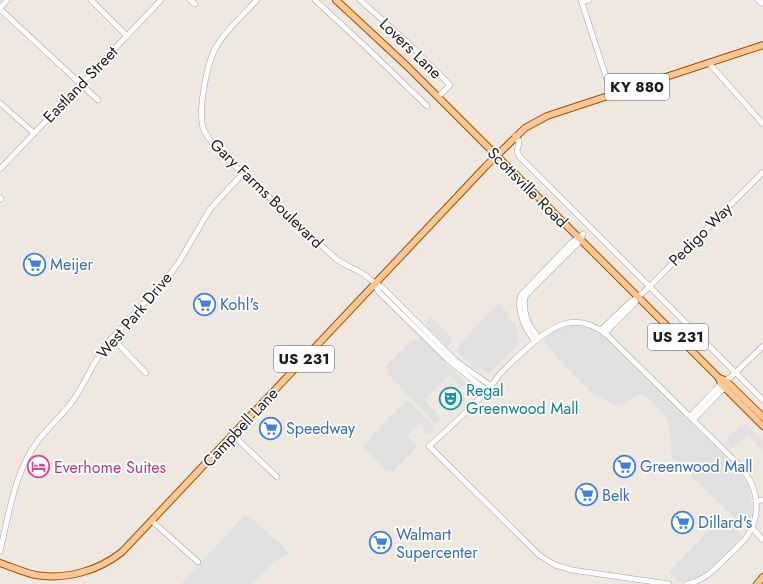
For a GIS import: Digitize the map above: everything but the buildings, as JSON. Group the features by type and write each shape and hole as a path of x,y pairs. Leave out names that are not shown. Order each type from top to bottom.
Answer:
{"main road":[{"name":"Scottsville Road","path":"336,0 378,38 438,97 719,378 726,382 763,417"},
{"name":"KY 880","path":"496,155 525,128 547,116 763,45"},
{"name":"Campbell Lane","path":"0,563 22,571 47,576 65,576 101,565 117,556 152,521 496,155"},
{"name":"Scottsville Road","path":"726,382 763,426"},
{"path":"757,584 763,577"}],"street":[{"path":"7,0 0,9 98,100"},
{"path":"91,0 127,36"},
{"name":"Eastland Street","path":"0,169 161,0"},
{"path":"190,0 195,4"},
{"name":"Gary Farms Boulevard","path":"257,0 224,35 213,51 208,70 202,112 204,128 209,139 334,258 362,273 375,284 383,288 476,379"},
{"path":"315,0 426,106"},
{"name":"Lovers Lane","path":"360,0 405,40 450,86 438,97"},
{"path":"589,0 581,1 612,95"},
{"path":"758,0 763,4"},
{"path":"709,63 763,124"},
{"path":"0,103 34,133"},
{"path":"516,136 519,142 517,151 519,156 763,400"},
{"name":"West Park Drive","path":"0,551 14,489 31,452 45,432 72,403 98,355 171,273 182,258 210,209 243,172"},
{"name":"Pedigo Way","path":"603,332 635,303 638,297 728,205 763,172"},
{"path":"537,339 530,325 526,309 526,295 580,239"},
{"path":"669,584 572,570 557,566 546,560 465,483 429,446 450,428 492,386 501,373 537,339 554,327 566,323 586,324 603,332 746,474 753,485 756,501 756,516 752,528 740,545 715,569 707,576 692,583"},
{"path":"112,338 146,373"},
{"path":"691,418 763,346"},
{"path":"476,379 492,386"},
{"path":"476,379 487,391"},
{"path":"233,435 277,477"},
{"path":"756,501 763,500"},
{"path":"152,521 198,562"},
{"path":"752,528 763,540"}],"shaded area":[{"path":"499,304 509,314 507,316 512,323 515,323 519,343 489,374 478,368 476,370 456,350 490,311"},
{"path":"430,316 451,337 448,347 426,325"},
{"path":"568,325 588,328 601,334 740,472 749,488 752,505 750,520 744,526 672,458 669,424 665,415 644,394 638,395 621,405 615,405 591,392 563,364 544,341 545,339 543,337 557,327"},
{"path":"420,337 467,384 462,387 449,376 424,400 441,418 435,424 388,374 390,372 385,367 413,340 415,341"},
{"path":"407,400 434,427 432,429 434,431 431,434 428,434 420,422 407,435 418,446 392,472 390,470 388,472 363,447 379,428"},
{"path":"746,424 763,441 763,450 748,435 737,446 736,444 731,449 726,444 728,441 726,439 741,425 743,427"},
{"path":"244,516 250,517 286,549 288,552 287,554 273,562 252,584 181,584"},
{"path":"722,517 742,536 707,572 691,580 679,582 669,572"}],"place":[{"name":"Meijer","path":"35,264"},
{"name":"Kohl's","path":"204,304"},
{"name":"Regal Greenwood Mall","path":"451,399"},
{"name":"Speedway","path":"271,428"},
{"name":"Greenwood Mall","path":"624,466"},
{"name":"Everhome Suites","path":"39,467"},
{"name":"Belk","path":"586,495"},
{"name":"Dillard's","path":"682,522"},
{"name":"Walmart Supercenter","path":"381,543"}]}
